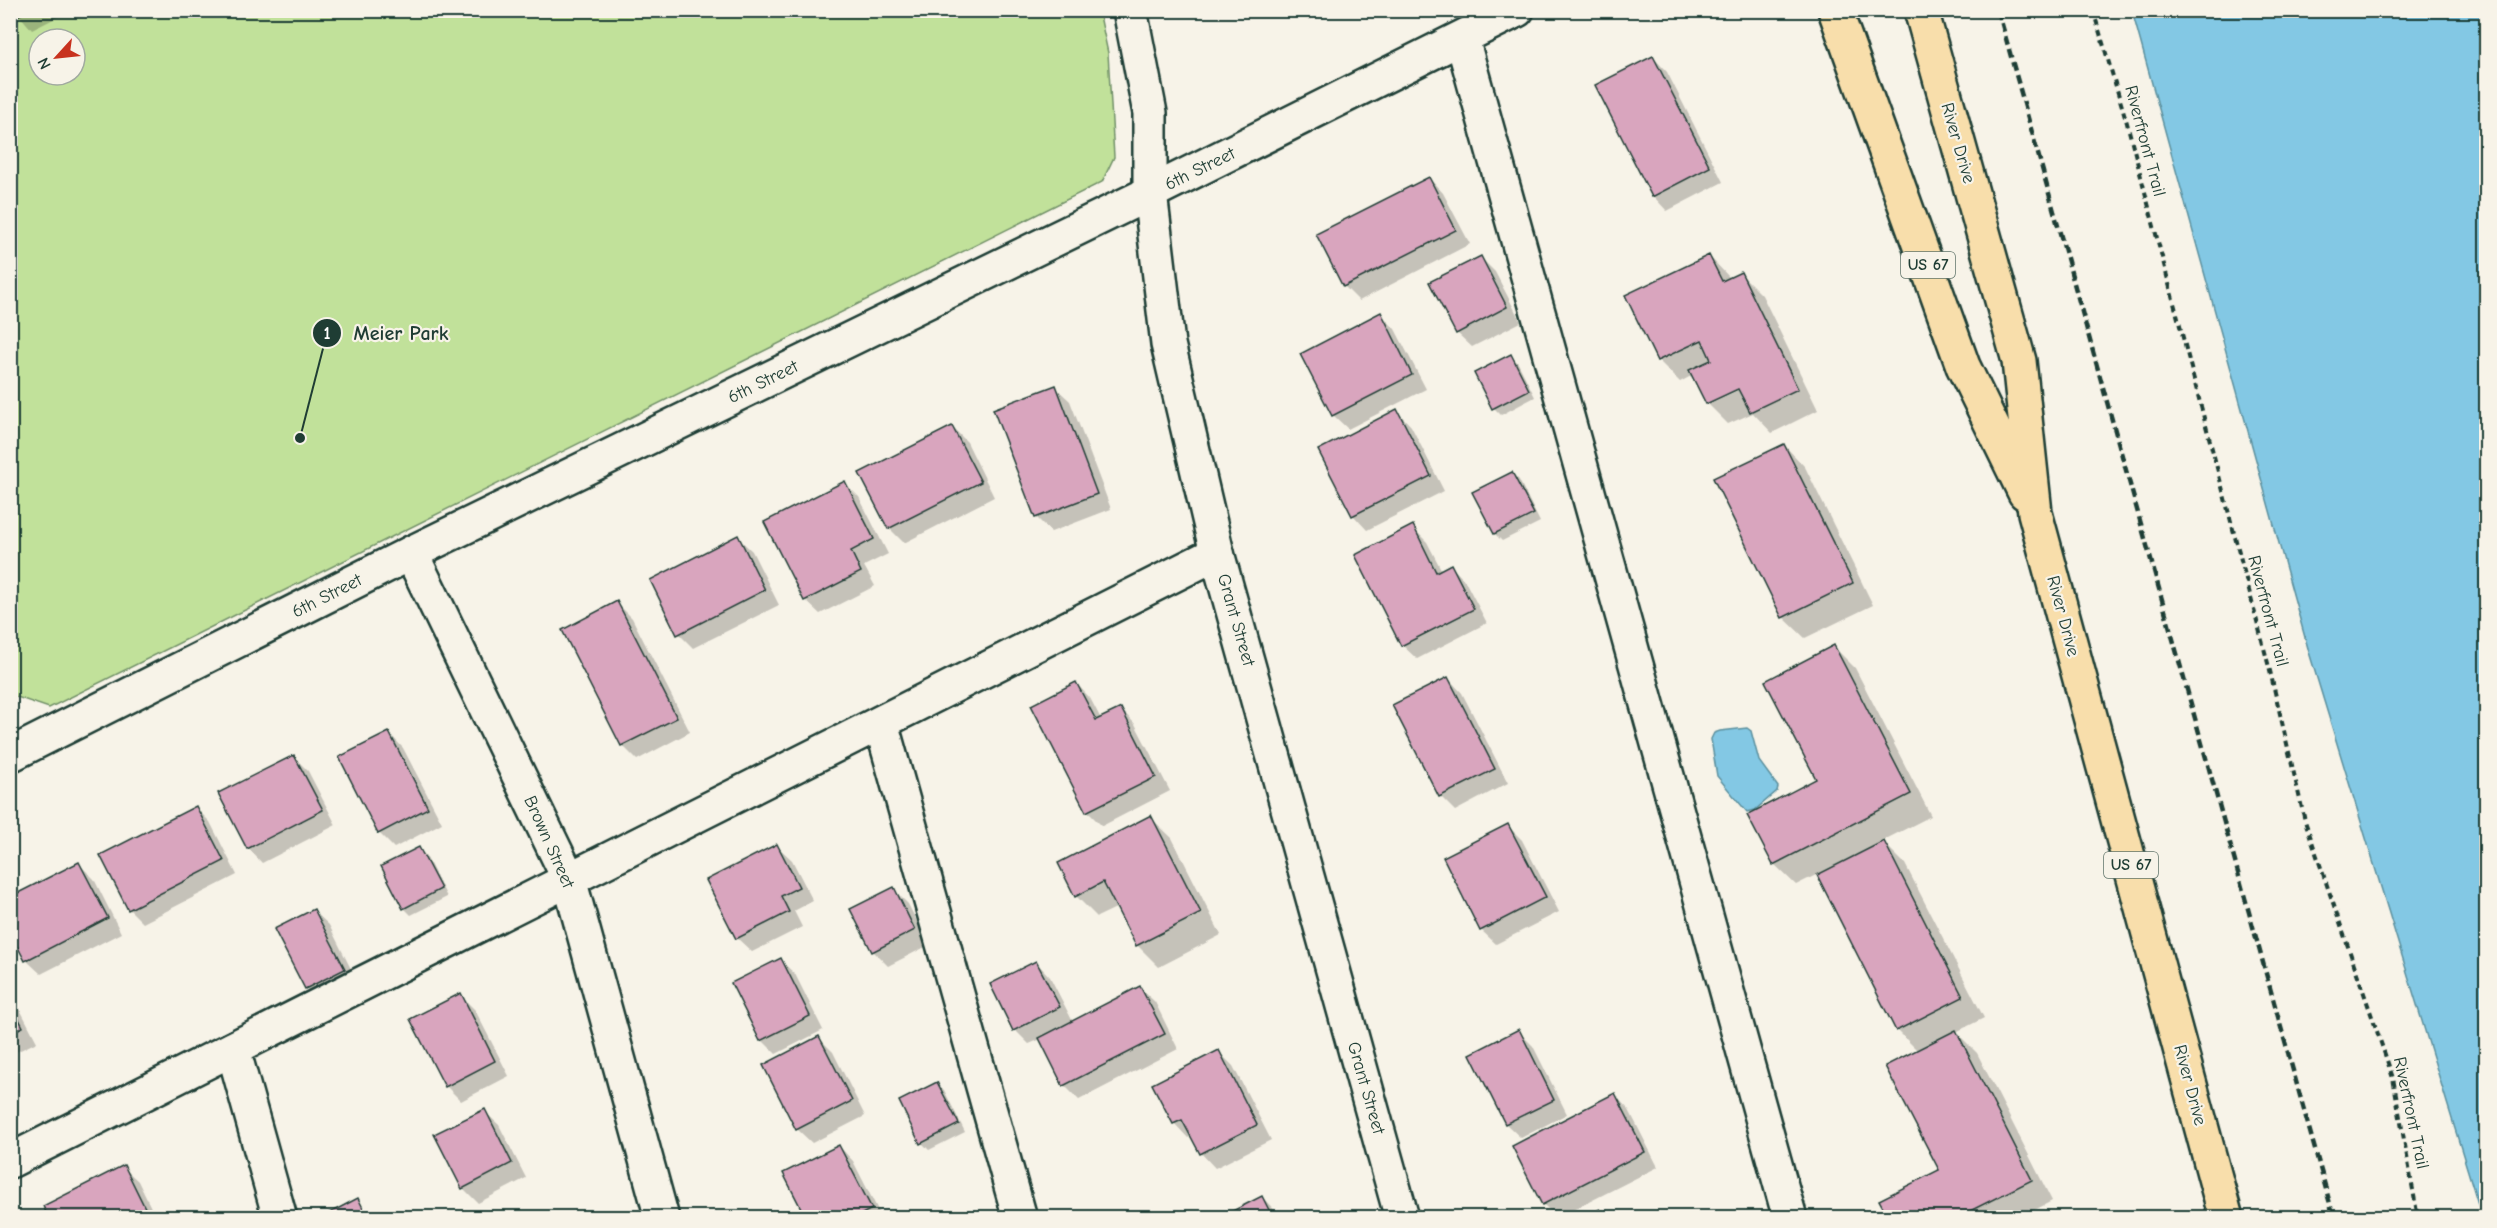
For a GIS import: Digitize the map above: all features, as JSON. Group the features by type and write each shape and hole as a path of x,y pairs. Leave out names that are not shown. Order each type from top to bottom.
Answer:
{"main road":[{"name":"US 67","path":"1835,10 1964,366 2035,513"},
{"name":"River Drive","path":"1921,10 2019,361 2035,513 2226,1218"}],"street":[{"name":"Grant Street","path":"1130,10 1150,113 1150,193 1168,344 1217,553 1402,1218"},
{"name":"6th Street","path":"10,755 411,553 1150,193 1517,10"},
{"path":"1462,39 1790,1218"},
{"name":"Brown Street","path":"411,553 569,879 662,1218"},
{"path":"10,1161 1217,553"},
{"path":"880,723 1020,1218"},
{"path":"233,1049 280,1218"}],"path":[{"name":"Riverfront Trail","path":"2093,10 2142,180 2267,660 2305,821 2393,1078 2418,1218"}],"green space":[{"path":"11,11 1099,11 1108,53 1114,157 1102,182 49,708 11,695"}],"water":[{"path":"2132,11 2486,11 2486,1217 2482,1217 2309,652"},
{"path":"1747,728 1751,731 1759,761 1778,787 1777,791 1755,810 1747,812 1717,776 1711,739 1714,733 1720,731"}],"building":[{"path":"13,10 28,10 16,17"},
{"path":"1653,56 1710,167 1652,197 1595,85"},
{"path":"1429,177 1456,230 1343,287 1316,234"},
{"path":"1709,255 1722,281 1741,272 1798,389 1750,412 1738,389 1706,404 1689,370 1711,360 1702,340 1657,361 1625,295"},
{"path":"1481,256 1507,307 1456,334 1429,282"},
{"path":"1381,312 1412,375 1332,416 1300,354"},
{"path":"1511,354 1529,390 1492,409 1474,373"},
{"path":"1056,385 1097,494 1035,518 993,409"},
{"path":"1397,409 1431,476 1352,516 1318,450"},
{"path":"952,426 981,482 888,529 859,473"},
{"path":"1784,444 1853,583 1782,618 1713,478"},
{"path":"1512,472 1534,514 1494,534 1472,492"},
{"path":"845,481 874,539 851,551 861,572 804,601 764,522"},
{"path":"1413,525 1436,572 1451,564 1474,609 1401,646 1355,555"},
{"path":"738,535 765,590 677,635 650,580"},
{"path":"617,601 677,718 621,746 562,630"},
{"path":"1834,645 1911,794 1773,865 1747,815 1816,779 1765,681"},
{"path":"1448,677 1495,769 1439,797 1392,705"},
{"path":"1076,682 1096,720 1121,708 1156,777 1086,812 1031,705"},
{"path":"389,732 428,808 378,834 339,757"},
{"path":"294,755 323,810 247,849 218,793"},
{"path":"196,806 224,861 128,910 100,855"},
{"path":"1151,815 1201,913 1136,946 1103,882 1075,897 1058,863"},
{"path":"1508,824 1546,897 1480,931 1443,857"},
{"path":"1884,841 1963,997 1896,1031 1817,875"},
{"path":"777,844 799,887 781,896 789,912 736,939 706,880"},
{"path":"419,847 441,889 403,909 381,866"},
{"path":"79,862 108,918 25,961 10,932 10,897"},
{"path":"894,887 915,930 872,952 850,909"},
{"path":"314,909 345,969 305,989 274,929"},
{"path":"781,958 810,1016 760,1041 731,983"},
{"path":"1036,961 1060,1007 1013,1031 990,984"},
{"path":"1140,986 1165,1034 1063,1086 1039,1038"},
{"path":"461,993 495,1061 445,1087 410,1019"},
{"path":"10,1002 23,1027 10,1033"},
{"path":"1519,1029 1554,1100 1505,1124 1470,1054"},
{"path":"1956,1030 2032,1180 1956,1218 1889,1218 1879,1200 1939,1170 1885,1066"},
{"path":"819,1036 852,1101 796,1130 763,1065"},
{"path":"1219,1050 1257,1125 1200,1154 1182,1120 1173,1124 1152,1084"},
{"path":"937,1082 959,1124 920,1144 899,1101"},
{"path":"1615,1093 1645,1152 1542,1205 1512,1146"},
{"path":"485,1109 512,1163 462,1189 434,1134"},
{"path":"839,1145 872,1209 854,1218 806,1218 783,1173"},
{"path":"124,1165 150,1218 49,1218 43,1206"},
{"path":"1262,1196 1273,1218 1219,1218"},
{"path":"358,1198 368,1218 320,1218"},
{"path":"1600,1209 1605,1218 1583,1218"}],"railway":[{"path":"1998,10 2334,1218"}],"place":[{"name":"Meier Park","path":"300,438"}]}
